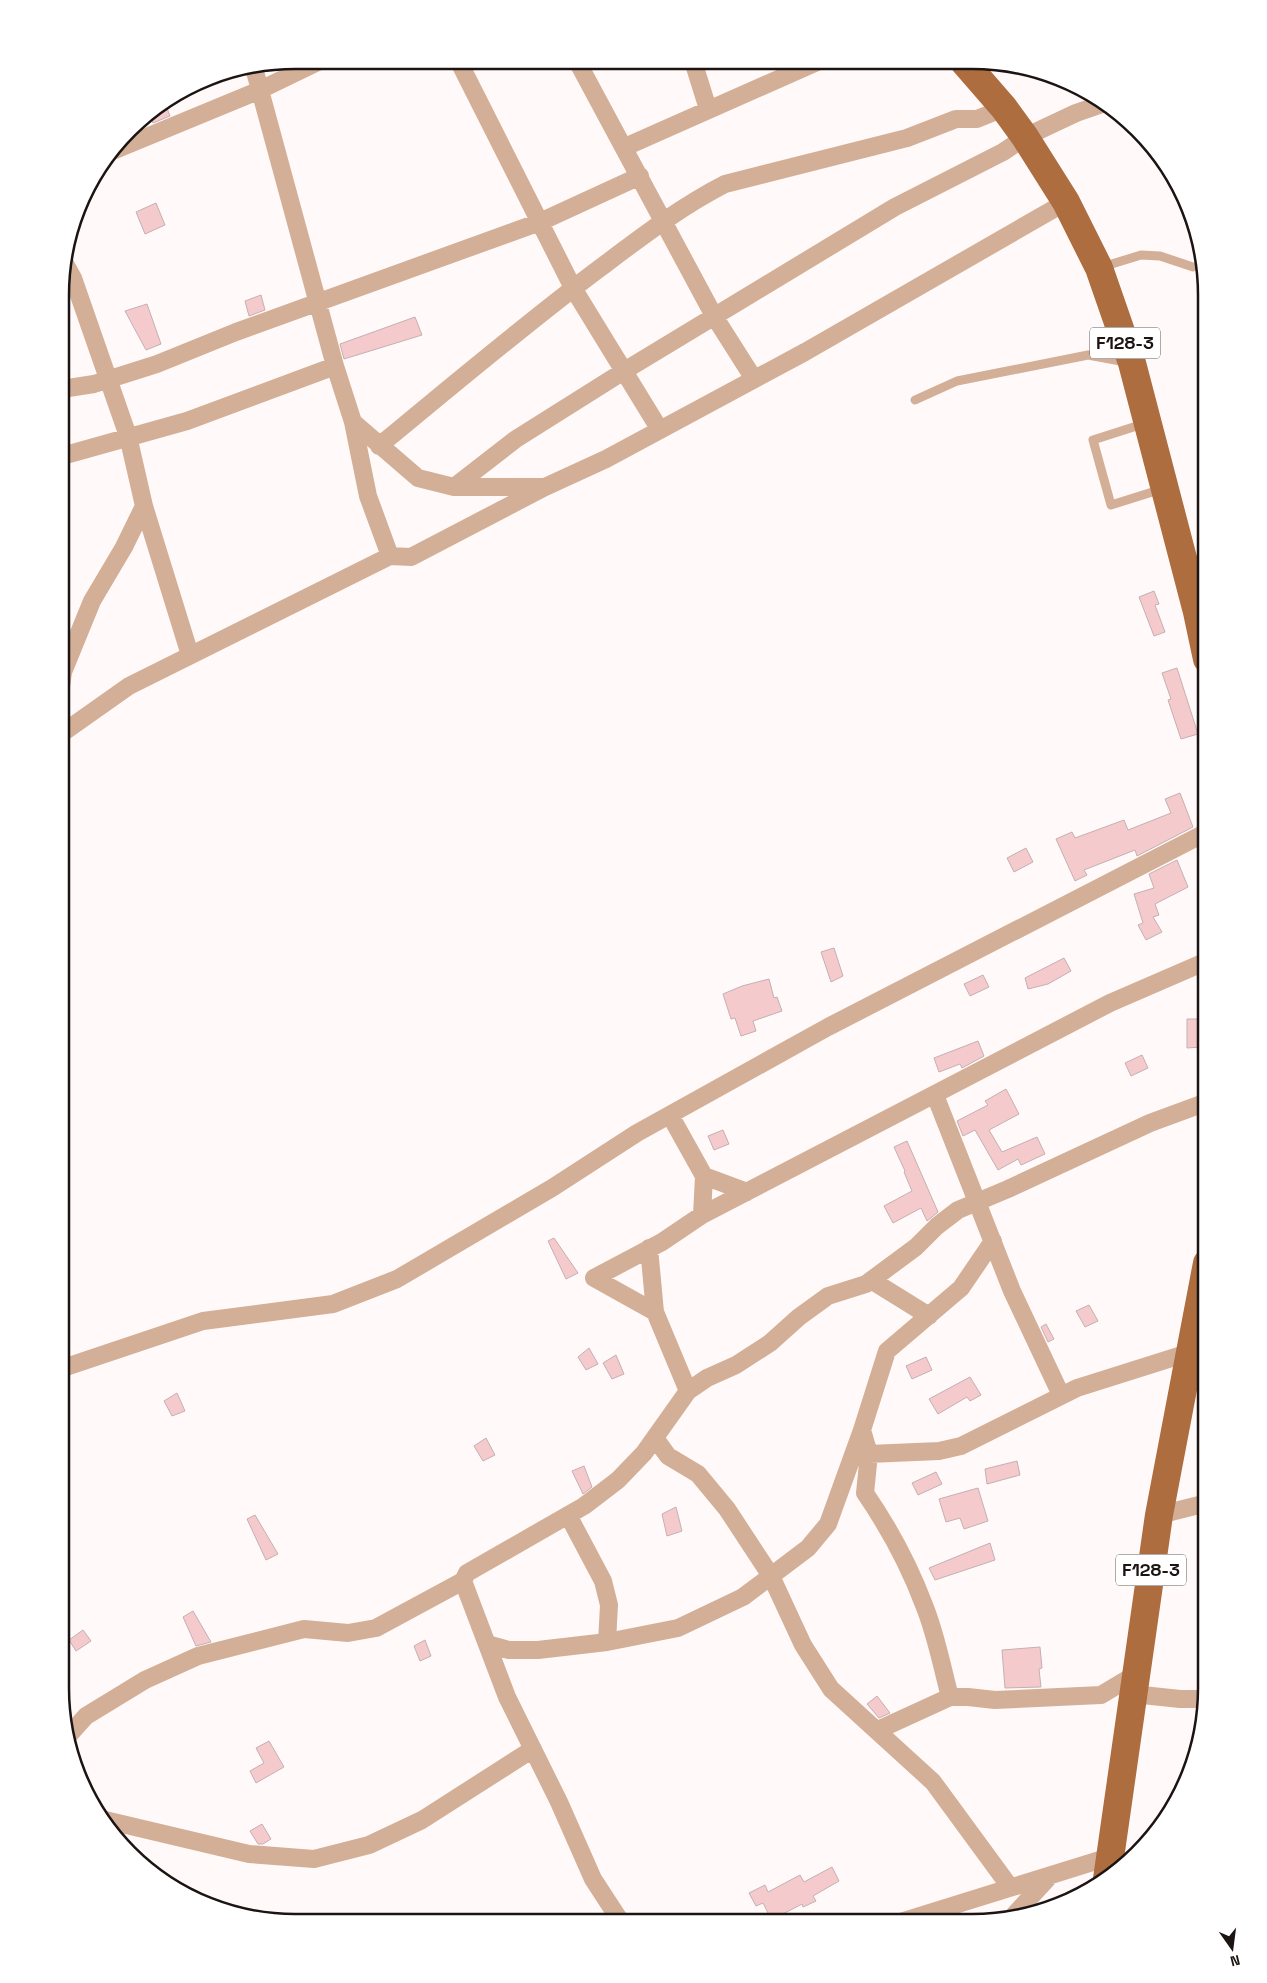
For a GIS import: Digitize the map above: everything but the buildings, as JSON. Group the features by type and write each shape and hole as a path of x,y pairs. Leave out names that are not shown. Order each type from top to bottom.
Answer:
{"main road":[{"name":"F128-3","path":"970,69 1004,108 1025,137 1066,202 1099,268 1132,363 1198,617"},
{"name":"F128-3","path":"1113,1865 1134,1684 1160,1515 1198,1354"}],"street":[{"path":"125,146 260,90 303,69"},
{"path":"463,69 573,288 660,430"},
{"path":"581,69 714,316 754,379"},
{"path":"696,69 708,109"},
{"path":"625,147 800,69"},
{"path":"255,72 334,366 353,422 368,496 390,556"},
{"path":"454,487 516,439 624,371 895,207 1003,152 1025,137 1076,113 1096,106"},
{"path":"379,446 573,288 663,220 705,195 726,184 906,138 956,119 977,119 1004,108"},
{"path":"69,388 94,384 157,364 318,302 540,222 640,176"},
{"path":"69,728 129,686 190,655 390,556 411,557 545,487 606,459 806,352 1066,202"},
{"path":"70,273 110,379 128,436 144,506 190,655"},
{"path":"69,454 188,420 334,366"},
{"path":"353,422 418,478 454,487 545,487"},
{"path":"69,657 92,601 124,547 144,506"},
{"path":"69,1366 203,1321 332,1304 397,1279 552,1188 637,1133 828,1027 1198,837"},
{"path":"656,1312 594,1278 649,1248 702,1215 1110,1003 1198,966"},
{"path":"935,1095 1012,1291 1061,1395"},
{"path":"73,1731 86,1716 145,1680 198,1656 304,1630 348,1633 376,1628 463,1581 467,1573 493,1560 584,1506 618,1480 644,1453 688,1391 707,1378 736,1366 770,1343 799,1317 828,1296 866,1284 916,1247 937,1226 958,1210 1150,1123 1198,1105"},
{"path":"670,1115 704,1176 702,1215"},
{"path":"704,1176 747,1192"},
{"path":"487,1644 509,1650 562,1648 607,1642 678,1628 743,1597 808,1548 828,1524 862,1430 887,1351 961,1288 993,1241"},
{"path":"649,1248 656,1312 688,1391"},
{"path":"871,1280 929,1316"},
{"path":"869,1454 939,1451 961,1446 1061,1395 1198,1350"},
{"path":"862,1430 869,1454 865,1493 884,1521 905,1561 925,1606 950,1697"},
{"path":"655,1438 668,1456 698,1474 727,1509 771,1576 803,1645 831,1689 933,1782 1010,1887"},
{"path":"1160,1515 1198,1506"},
{"path":"568,1515 603,1582 609,1605 607,1642"},
{"path":"463,1581 507,1697 559,1802 594,1879 616,1914"},
{"path":"878,1730 950,1697 994,1700 1102,1695 1134,1684 1180,1698 1198,1699"},
{"path":"112,1821 248,1854 314,1859 369,1845 422,1820 533,1749"},
{"path":"925,1914 1050,1876 1111,1867"},
{"path":"1019,1909 1050,1876"}],"lane":[{"path":"1099,268 1141,255 1160,256 1194,267"},
{"path":"915,400 957,381 1088,355 1132,363"},
{"path":"1148,423 1093,440 1111,505 1165,488"}]}
